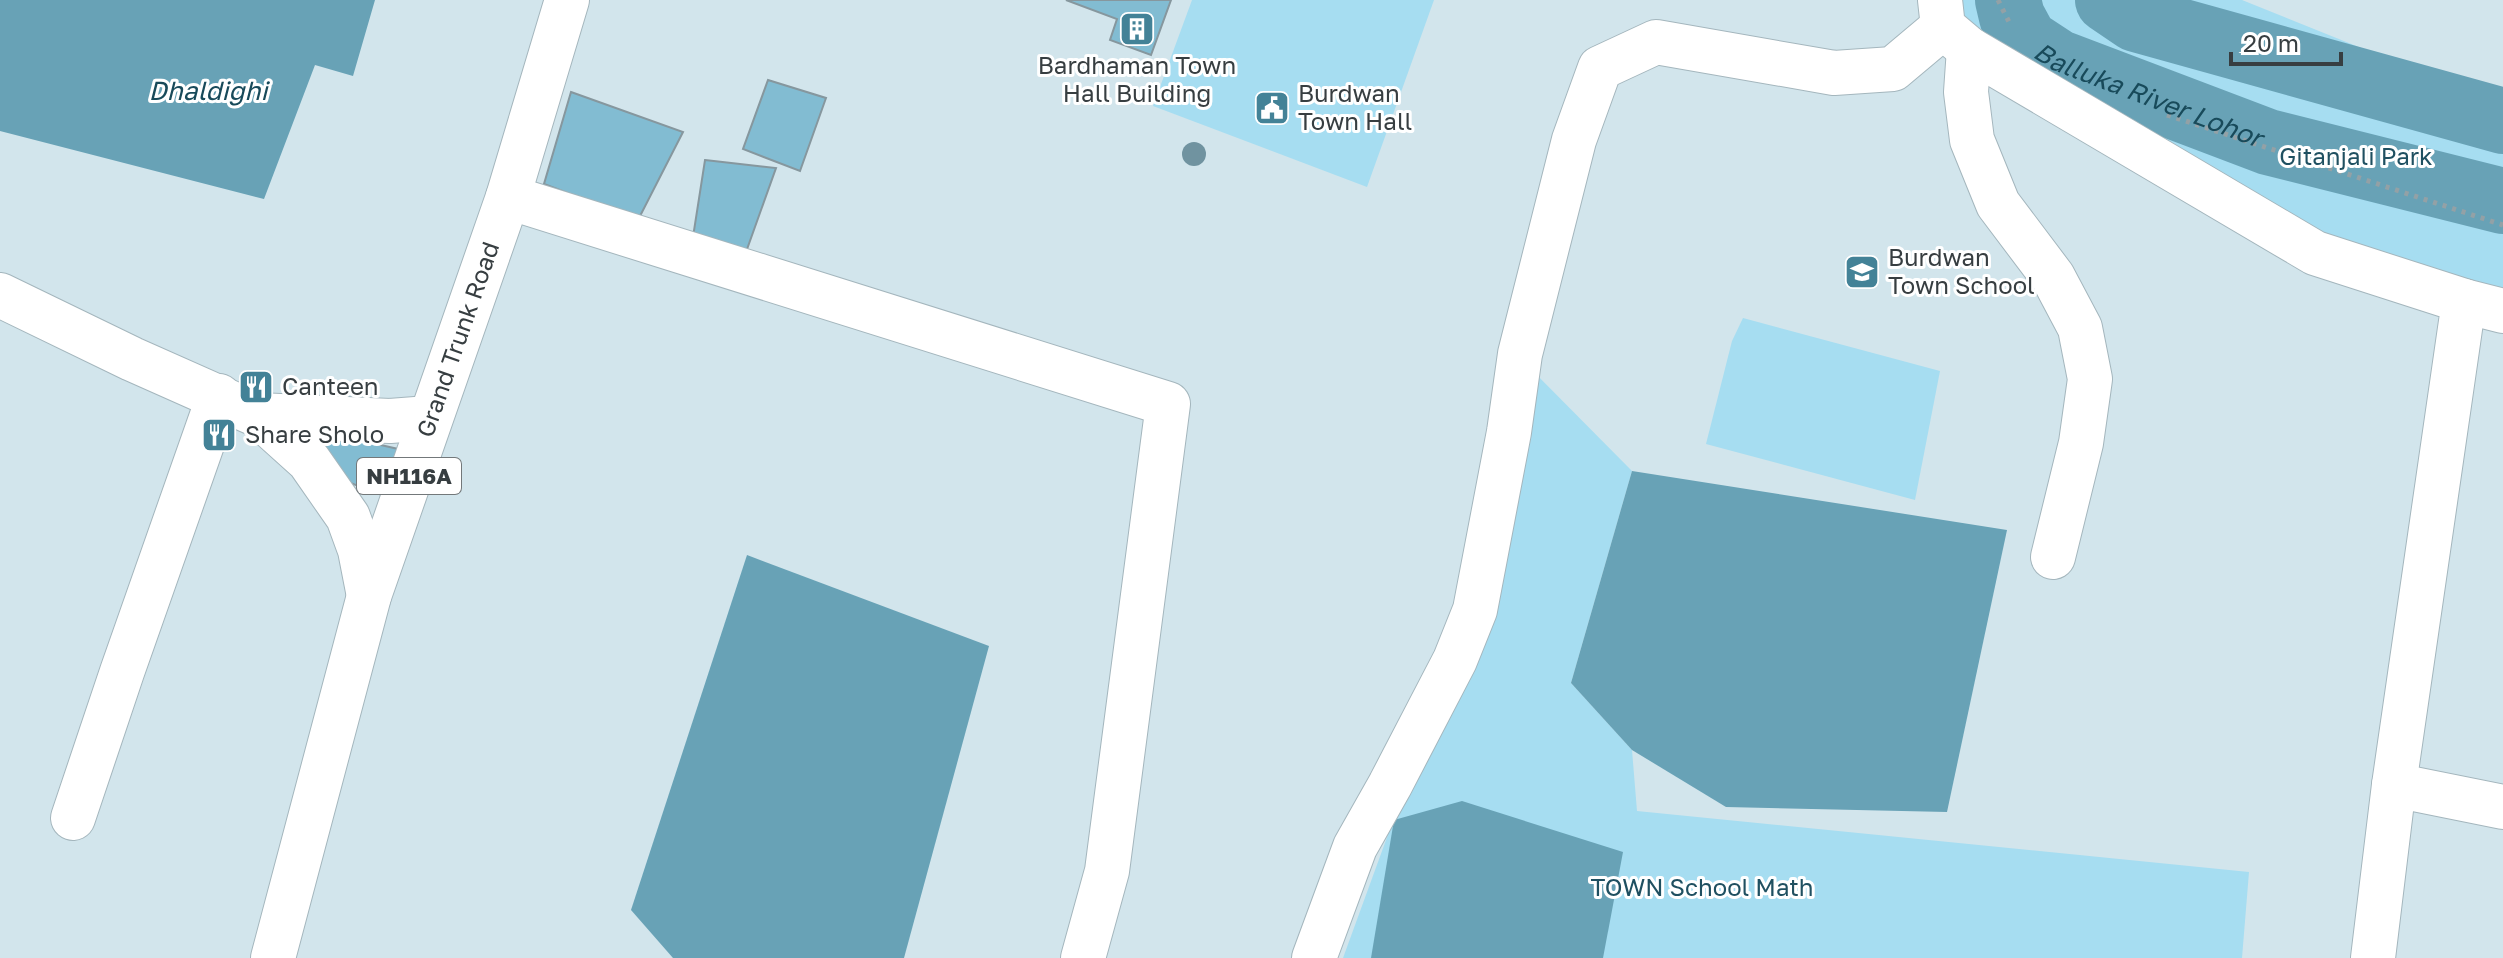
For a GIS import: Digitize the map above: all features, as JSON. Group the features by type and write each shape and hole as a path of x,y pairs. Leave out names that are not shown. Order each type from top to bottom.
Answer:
{"main road":[{"name":"Grand Trunk Road","path":"273,958 369,596 508,197 567,0"},
{"path":"1951,25 2315,253 2483,306 2394,785 2373,958"},
{"path":"1951,25 1966,92 1972,140 1998,204 2053,277 2080,328 2090,379 2081,443 2053,557"},
{"path":"1314,958 1355,847 1455,660 1475,610 1509,432 1520,354 1574,140 1600,68 1656,42 1834,73 1893,69 1951,25"},
{"path":"508,197 1168,404 1107,871 1083,958"},
{"path":"0,295 132,359 238,405 309,461 348,517 360,550 369,596"},
{"path":"238,405 390,421 429,418"},
{"path":"73,818 140,619 238,405"},
{"path":"2394,785 2503,807"}],"path":[{"path":"1998,0 2011,28"},
{"path":"2155,112 2503,225"}],"green space":[{"path":"1192,0 1434,0 1367,187 1153,106"},
{"name":"Gitanjali Park","path":"1940,0 2242,0 2503,105 2503,301 2315,253 1996,77"},
{"path":"1743,318 1940,371 1915,500 1706,444 1732,341"},
{"name":"TOWN School Math","path":"1521,359 1632,471 1571,683 1632,750 1637,811 2249,872 2242,958 1343,958 1413,766"}],"water":[{"name":"Dhaldighi","path":"0,0 375,0 353,76 315,65 264,199 0,131"},
{"path":"1632,471 2007,530 1947,812 1726,807 1632,750 1571,683"},
{"path":"747,555 989,646 904,958 673,958 631,910"},
{"path":"1462,801 1623,852 1603,958 1371,958 1394,820"}],"building":[{"name":"Bardhaman Town Hall Building","path":"1066,0 1171,0 1151,55 1110,40 1117,19"},
{"path":"768,80 826,98 800,171 743,149"},
{"path":"571,92 683,132 638,220 544,184"},
{"path":"705,160 776,168 746,252 693,237"},
{"path":"324,432 407,451 387,497 340,479 317,448"}],"waterway":[{"name":"Balluka River Lohor","path":"2008,0 2012,17 2025,41 2057,62 2268,142 2503,201"},
{"name":"Balluka River Lohor","path":"2108,0 2136,19 2503,121"}],"place":[{"name":"Bardhaman Town Hall Building","path":"1137,29"},
{"name":"Burdwan Town Hall","path":"1272,108"},
{"name":"Burdwan Town School","path":"1862,272"},
{"name":"Canteen","path":"256,387"},
{"name":"Share Sholo","path":"219,435"}]}
